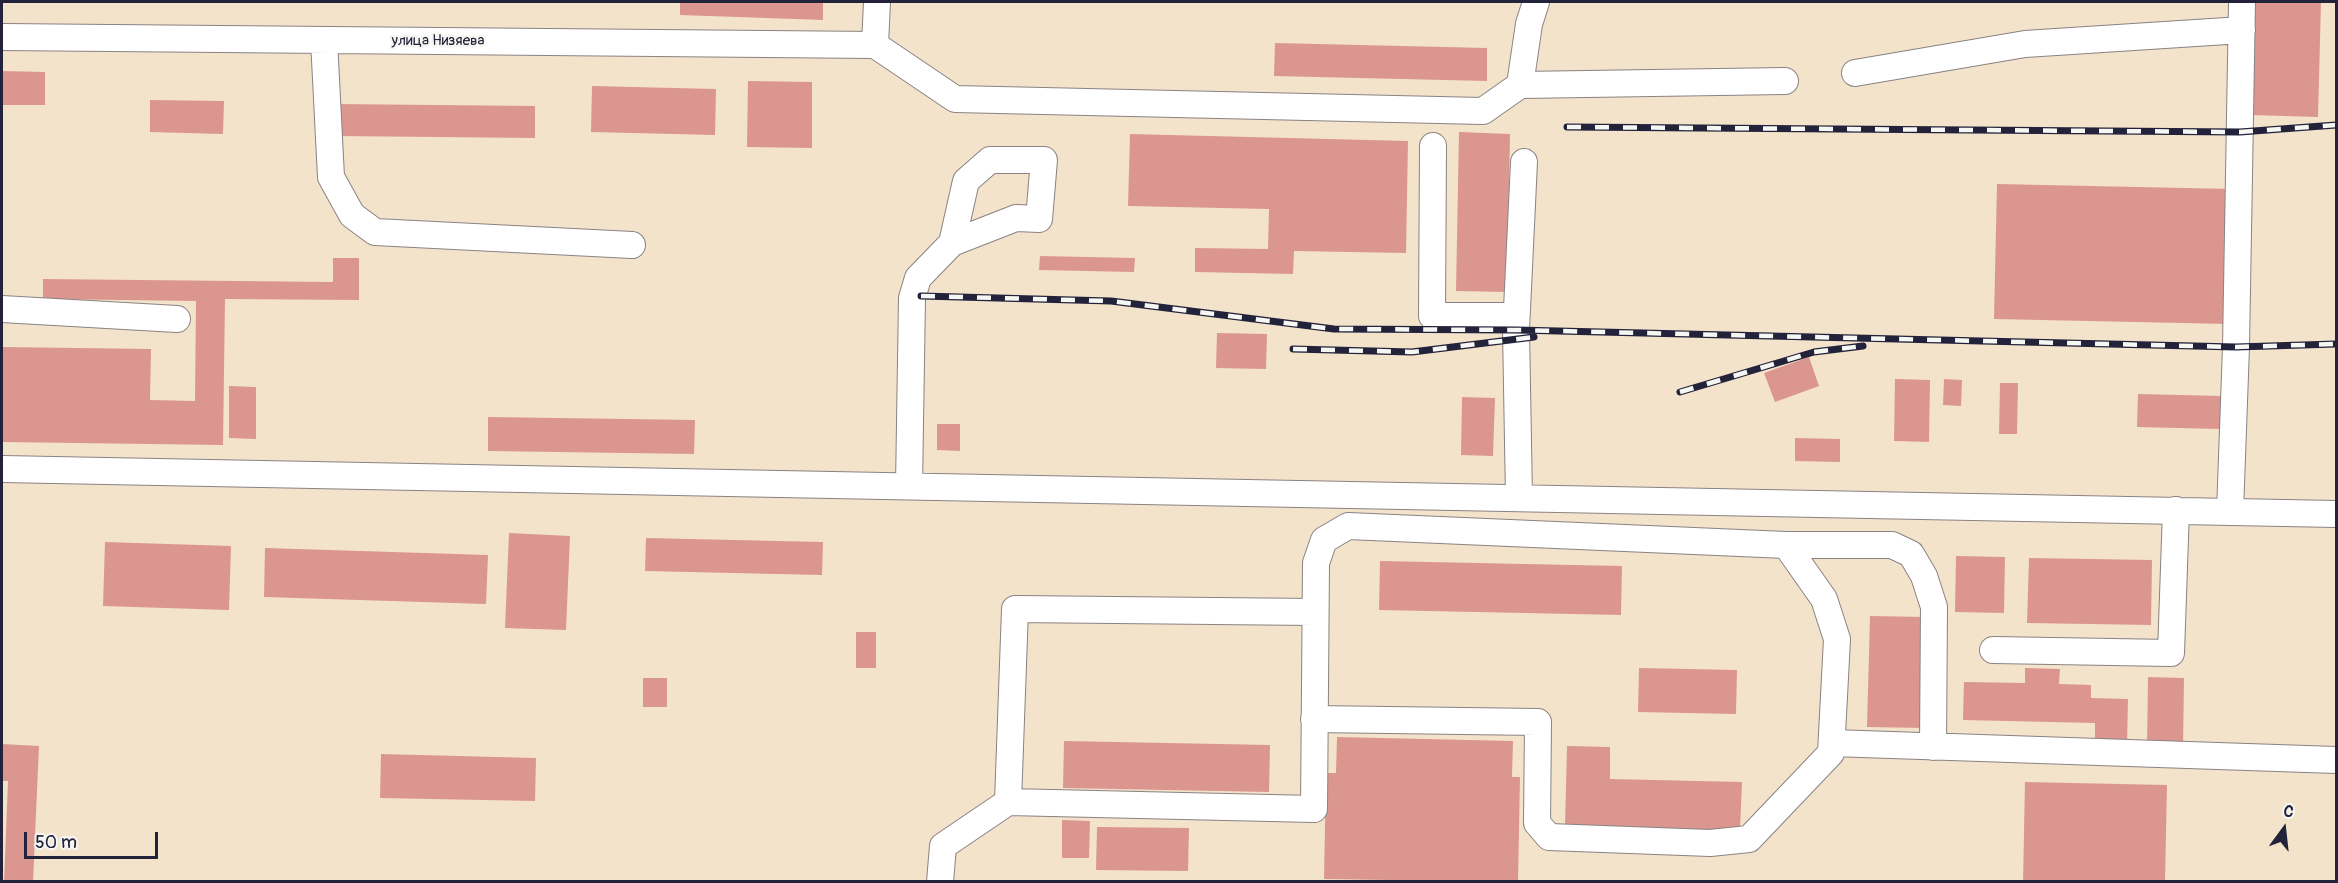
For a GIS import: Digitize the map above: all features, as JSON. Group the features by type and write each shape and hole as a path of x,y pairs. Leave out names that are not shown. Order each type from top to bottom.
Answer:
{"street":[{"path":"877,2 875,45 956,99 1483,111 1520,85 1785,81"},
{"path":"1520,85 1529,24 1536,2"},
{"path":"2230,512 2236,347 2242,2"},
{"path":"1855,73 2025,44 2242,30"},
{"name":"улица Низяева","path":"2,37 875,45"},
{"path":"324,40 331,177 352,215 375,232 632,245"},
{"path":"1433,146 1432,316 1516,316"},
{"path":"1519,498 1516,316 1524,162"},
{"path":"909,486 912,298 918,278 952,243"},
{"path":"2,309 177,319"},
{"path":"2,469 2337,514"},
{"path":"1993,650 2171,653 2176,510"},
{"path":"940,882 943,846 1008,802 1314,808 1316,563 1324,540 1348,526 1786,544 1892,545 1911,554 1924,576 1934,607 1933,747"},
{"path":"1314,719 1538,722 1537,823 1549,837 1710,843 1749,838 1831,753 1837,639 1824,599 1786,544"},
{"path":"1008,802 1015,609 1314,612"},
{"path":"1832,743 2337,760"}],"building":[{"path":"680,2 823,2 823,20 680,15"},
{"path":"2254,2 2321,2 2318,117 2251,115"},
{"path":"1275,43 1487,48 1487,81 1274,76"},
{"path":"2,71 45,72 45,105 2,105"},
{"path":"748,81 812,82 812,148 747,147"},
{"path":"592,86 716,89 715,135 591,132"},
{"path":"150,100 224,101 223,134 150,132"},
{"path":"336,104 535,106 535,138 336,136"},
{"path":"1459,132 1510,134 1507,292 1456,291"},
{"path":"1130,134 1408,141 1406,253 1294,251 1293,274 1195,272 1195,248 1268,249 1269,209 1128,206"},
{"path":"1997,184 2232,189 2229,324 1994,319"},
{"path":"1040,256 1135,258 1134,272 1039,270"},
{"path":"333,258 359,258 359,300 225,299 223,445 2,442 2,347 151,349 150,400 195,401 196,301 43,299 43,279 333,282"},
{"path":"1217,333 1267,334 1266,369 1216,368"},
{"path":"1809,357 1819,386 1775,402 1764,373"},
{"path":"1895,379 1930,380 1929,442 1894,441"},
{"path":"1944,379 1962,380 1961,406 1943,405"},
{"path":"2000,383 2018,383 2017,434 1999,434"},
{"path":"229,386 256,387 256,439 229,438"},
{"path":"2138,394 2221,396 2220,429 2137,427"},
{"path":"1462,397 1495,398 1493,456 1461,455"},
{"path":"488,417 695,420 694,454 488,451"},
{"path":"937,424 960,424 960,451 937,450"},
{"path":"1795,438 1840,439 1840,462 1795,461"},
{"path":"509,533 570,536 566,630 505,628"},
{"path":"646,538 823,542 822,575 645,571"},
{"path":"105,542 231,546 229,610 103,606"},
{"path":"265,548 488,555 486,604 264,597"},
{"path":"1956,556 2005,557 2004,613 1955,612"},
{"path":"2029,558 2152,560 2151,625 2027,623"},
{"path":"1380,561 1622,566 1621,615 1379,610"},
{"path":"1870,616 1927,617 1925,728 1867,727"},
{"path":"856,632 876,632 876,668 856,668"},
{"path":"1639,668 1737,670 1736,714 1638,712"},
{"path":"2025,668 2060,669 2059,684 2091,685 2091,698 2128,699 2127,747 2095,746 2095,723 1963,720 1964,682 2025,683"},
{"path":"2148,677 2184,678 2183,748 2147,748"},
{"path":"643,678 667,678 667,707 643,707"},
{"path":"1337,737 1513,741 1512,777 1520,777 1518,882 1324,879 1326,773 1336,773"},
{"path":"1064,741 1270,745 1269,792 1063,788"},
{"path":"2,744 39,746 33,882 4,882 8,781 2,781"},
{"path":"1567,746 1610,747 1610,779 1742,782 1740,831 1565,827"},
{"path":"381,754 536,758 535,801 380,798"},
{"path":"2025,782 2167,785 2165,882 2023,882"},
{"path":"1062,820 1090,821 1089,858 1062,858"},
{"path":"1097,827 1189,828 1188,871 1096,870"}],"railway":[{"path":"1567,127 2240,132 2336,125"},
{"path":"921,296 1111,301 1334,329 1516,330 2236,347 2336,344"},
{"path":"1293,349 1412,352 1534,337"},
{"path":"1680,392 1814,352 1863,346"}]}
